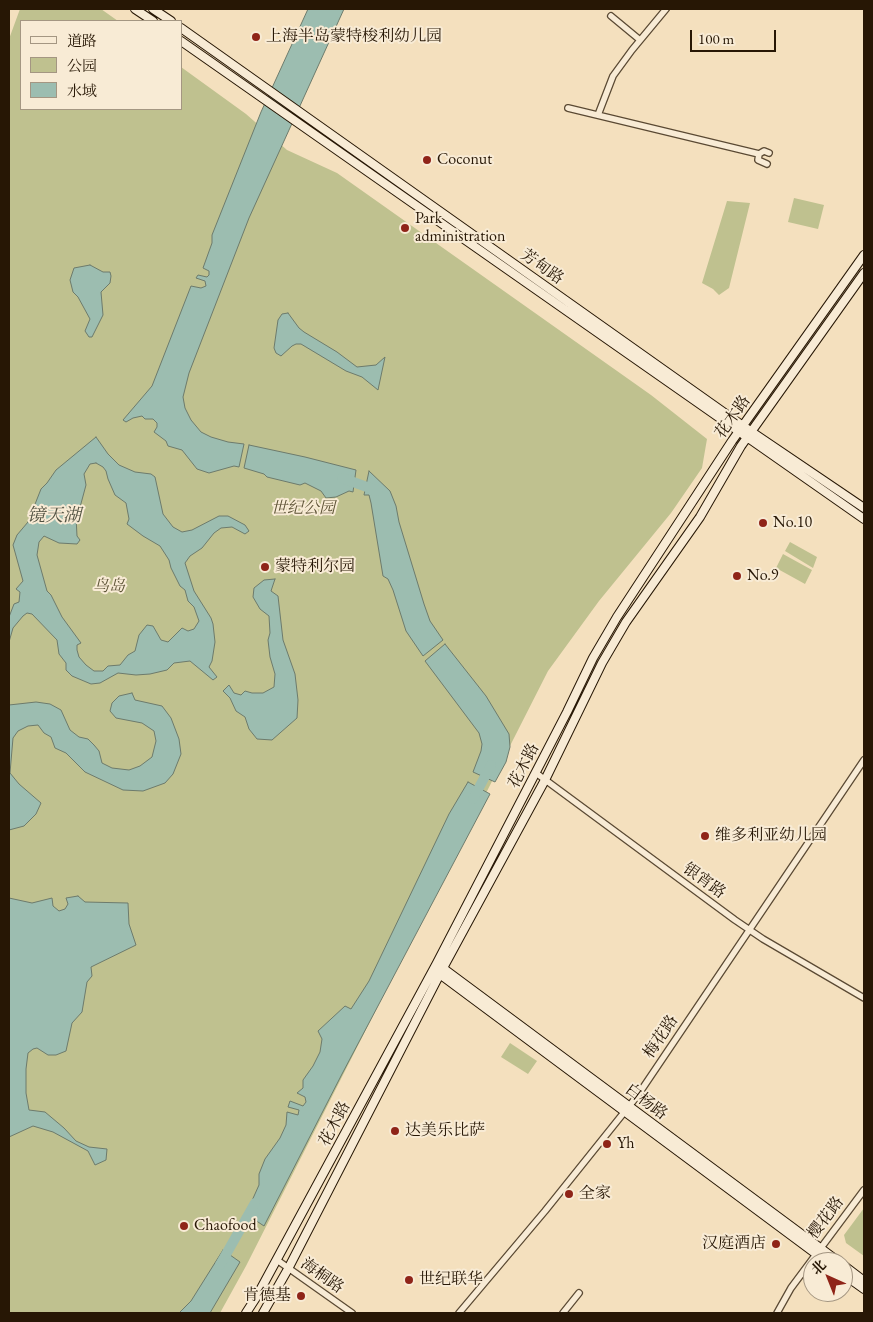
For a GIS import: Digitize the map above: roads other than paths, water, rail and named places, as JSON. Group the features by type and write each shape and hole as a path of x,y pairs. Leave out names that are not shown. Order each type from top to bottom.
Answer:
{"main road":[{"path":"136,9 152,20"},
{"path":"154,9 170,20"},
{"name":"芳甸路","path":"182,29 864,519"},
{"name":"芳甸路","path":"182,42 741,429"},
{"name":"花木路","path":"263,1313 288,1269 593,658 617,617 741,429 864,255"},
{"name":"花木路","path":"246,1313 545,780 602,663 626,622 700,517 740,446 864,273"},
{"name":"芳甸路","path":"749,435 864,508"},
{"name":"白杨路","path":"438,969 818,1251"},
{"path":"853,1273 864,1281"},
{"path":"853,1281 864,1289"}],"street":[{"path":"598,115 613,76 666,9"},
{"path":"611,16 640,40"},
{"path":"568,108 759,154 764,151 769,153"},
{"path":"759,154 758,160 767,164"},
{"name":"梅花路","path":"459,1313 627,1109 864,760"},
{"name":"银宵路","path":"536,773 749,930 864,998"},
{"name":"樱花路","path":"777,1313 791,1288 864,1190"},
{"name":"海桐路","path":"277,1260 352,1313"},
{"path":"563,1313 579,1293"}],"water":[{"path":"308,9 344,9 249,218 189,373 183,397 185,408 191,420 201,432 228,442 244,444 239,467 234,466 209,473 197,469 182,450 168,446 166,441 154,432 157,423 153,419 145,419 142,416 126,422 123,420 152,386 191,286 201,288 206,286 205,281 196,278 198,275 207,277 209,275 209,271 203,268 212,243 212,235 261,112"},
{"path":"90,265 103,272 110,272 111,276 110,283 101,292 103,315 92,337 89,337 85,331 90,319 78,297 73,292 70,280 74,268"},
{"path":"288,313 304,332 357,367 376,365 385,357 378,390 362,377 346,371 301,344 292,346 281,356 276,353 274,348 278,320 282,314"},
{"name":"镜天湖","path":"96,437 108,454 119,465 135,472 151,474 155,477 163,514 173,527 182,532 192,530 219,516 228,516 245,525 249,531 245,534 232,527 221,528 214,533 202,548 190,556 185,563 194,591 213,624 215,642 212,661 209,667 217,677 213,680 190,661 174,663 167,670 150,674 118,673 100,683 91,684 72,676 66,670 66,663 59,654 57,640 32,614 27,613 13,628 9,642 9,617 14,604 19,602 20,592 16,589 23,581 13,545 17,535 28,522 41,489 56,470","holes":["96,463 103,467 115,495 126,503 129,519 127,524 160,546 169,560 180,586 185,590 188,601 194,607 199,621 194,629 188,631 182,628 168,642 161,640 153,626 147,625 139,635 135,651 128,655 120,665 108,666 103,671 94,671 79,657 77,645 81,643 62,617 47,591 37,555 39,542 44,536 59,543 77,544 80,540 77,536 76,517 86,485 84,474 90,464"]},
{"path":"249,445 356,470 353,492 349,491 336,497 326,498 321,491 305,483 300,485 267,477 264,474 244,468"},
{"path":"369,471 390,491 430,621 443,640 423,656 406,631 393,590 388,579 383,576 371,503 369,495 364,495"},
{"path":"275,579 271,591 278,596 283,640 295,674 298,700 297,718 272,740 257,739 249,729 245,717 236,711 230,698 223,691 229,685 234,693 241,695 245,691 263,693 274,687 275,674 268,640 270,633 269,616 260,609 253,597 254,588 264,580"},
{"path":"445,644 486,696 509,734 510,747 506,762 495,782 473,772 481,751 482,744 479,733 425,661"},
{"path":"132,693 135,700 162,706 171,718 179,739 181,754 173,774 165,783 143,791 123,790 85,772 66,753 55,748 51,737 44,733 38,725 28,726 18,731 13,738 10,773 19,784 41,803 36,814 24,826 9,830 9,705 36,702 50,704 61,710 70,730 79,737 88,739 94,745 99,751 102,763 112,768 129,770 140,766 152,757 156,741 154,731 142,723 116,718 110,711 112,703 119,696"},
{"path":"468,782 490,794 264,1226 246,1214 259,1185 259,1174 265,1159 280,1138 286,1125 287,1112 298,1115 299,1110 288,1107 290,1101 303,1106 306,1102 305,1097 297,1093 303,1088 303,1080 320,1052 322,1039 318,1031 345,1006 351,1009 369,981 449,814"},
{"path":"78,896 85,902 128,903 129,924 136,945 91,967 92,976 87,982 82,1012 72,1023 66,1051 56,1055 48,1055 37,1048 28,1053 26,1093 29,1110 45,1112 76,1141 89,1147 107,1149 106,1160 95,1165 88,1151 53,1132 33,1126 9,1137 9,898 32,903 52,898 53,906 59,911 65,909 68,904 66,898"},
{"path":"223,1250 240,1262 210,1313 179,1313 191,1301"}],"waterway":[{"path":"342,478 378,491"},
{"path":"473,799 491,765"},
{"path":"220,1265 255,1203"}],"place":[{"name":"上海半岛蒙特梭利幼儿园","path":"256,37"},
{"name":"Coconut","path":"427,160"},
{"name":"Park administration","path":"405,228"},
{"name":"No.10","path":"763,523"},
{"name":"蒙特利尔园","path":"265,567"},
{"name":"No.9","path":"737,576"},
{"name":"维多利亚幼儿园","path":"705,836"},
{"name":"达美乐比萨","path":"395,1131"},
{"name":"Yh","path":"607,1144"},
{"name":"全家","path":"569,1194"},
{"name":"Chaofood","path":"184,1226"},
{"name":"汉庭酒店","path":"776,1244"},
{"name":"世纪联华","path":"409,1280"},
{"name":"肯德基","path":"301,1296"}],"park label":[{"name":"世纪公园","path":"303,509"},
{"name":"鸟岛","path":"109,587"}]}
